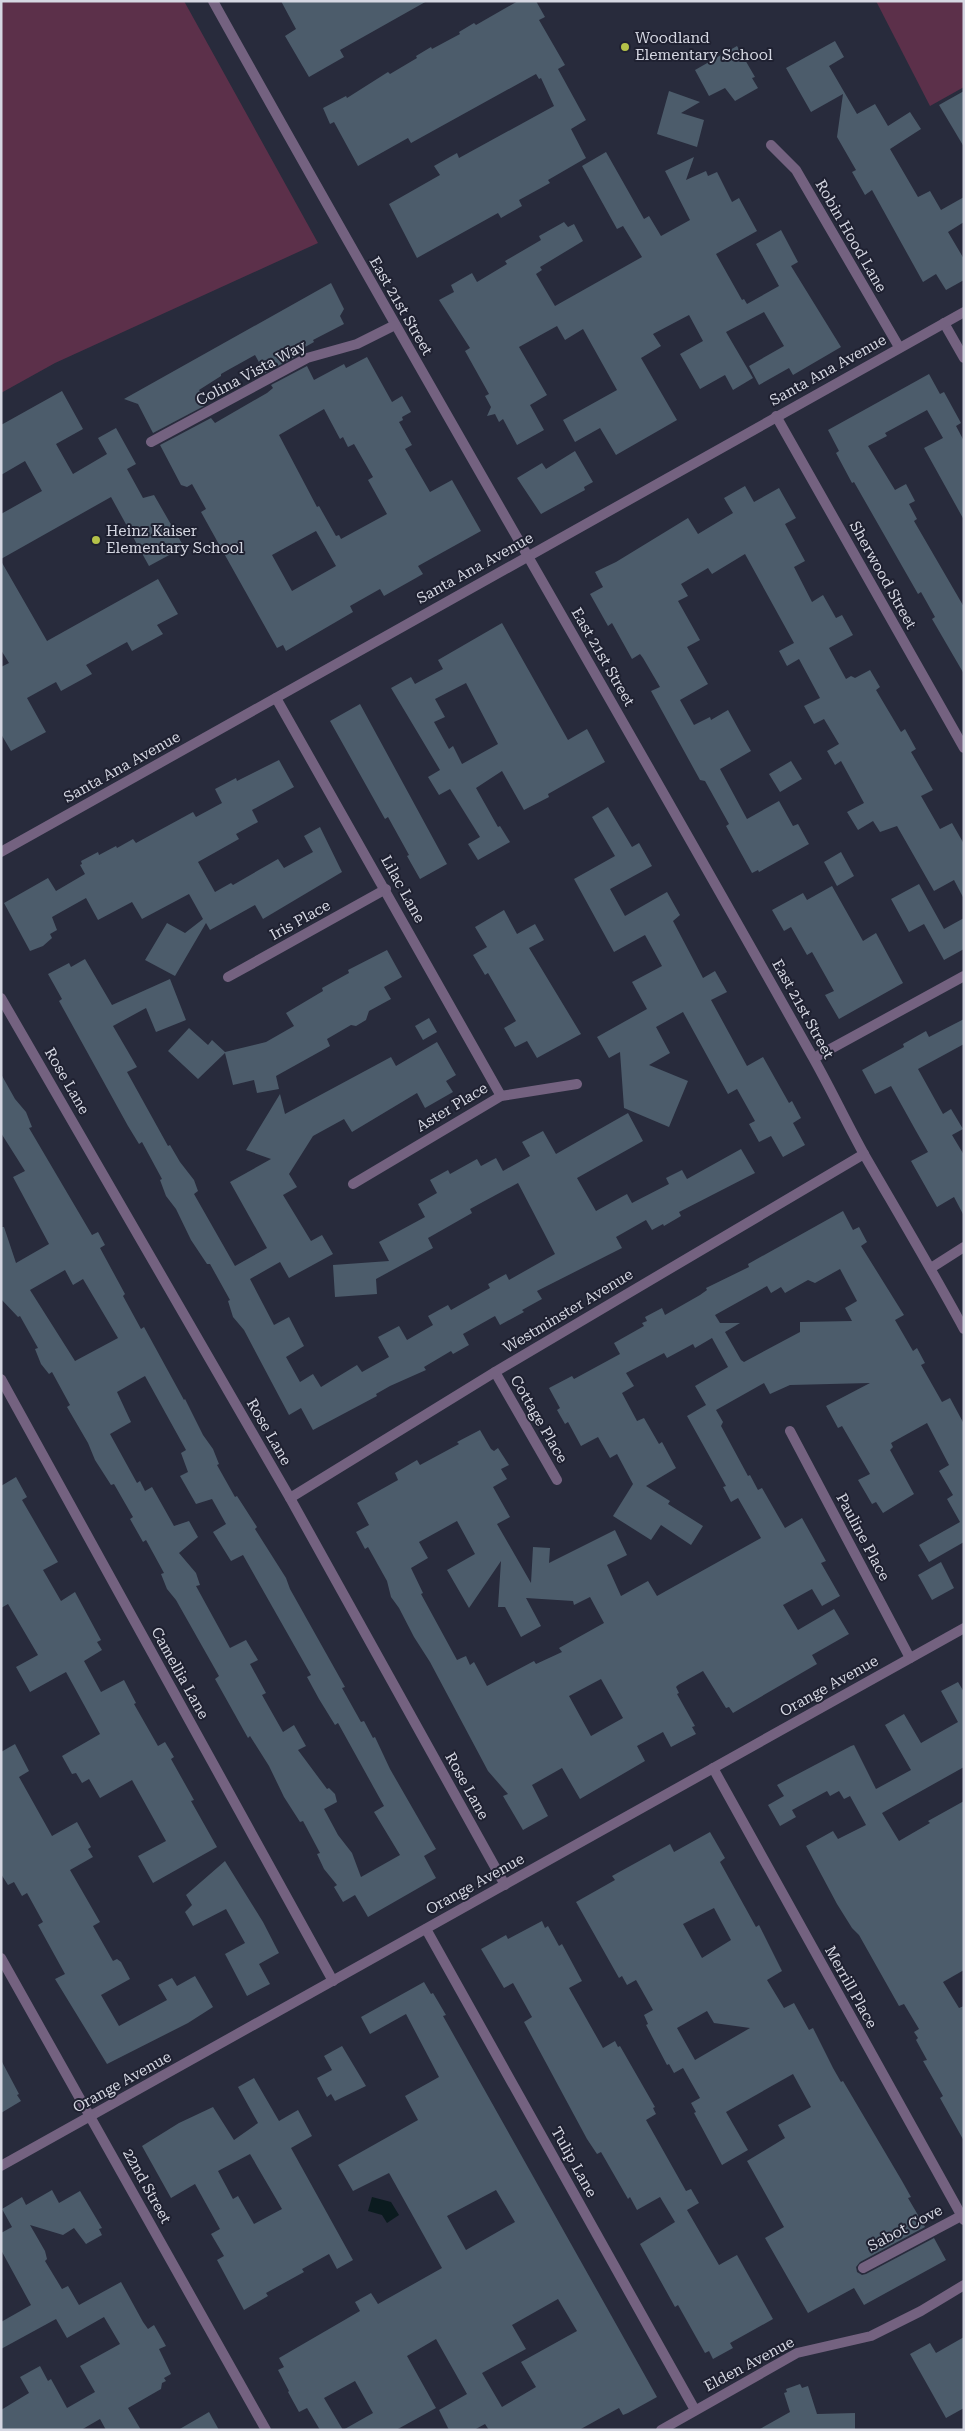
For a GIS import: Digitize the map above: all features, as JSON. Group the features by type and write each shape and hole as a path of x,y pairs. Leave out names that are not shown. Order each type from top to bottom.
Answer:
{"street":[{"name":"East 21st Street","path":"213,1 395,325 814,1058 864,1154 964,1328"},
{"name":"Robin Hood Lane","path":"770,145 796,170 898,348"},
{"name":"Santa Ana Avenue","path":"1,852 964,312"},
{"path":"944,322 964,358"},
{"name":"Colina Vista Way","path":"151,442 307,358 357,344 395,325"},
{"name":"Sherwood Street","path":"776,416 964,748"},
{"name":"Lilac Lane","path":"276,698 386,889 501,1096"},
{"name":"Iris Place","path":"228,977 386,889"},
{"path":"814,1058 964,976"},
{"name":"Rose Lane","path":"1,998 290,1498 505,1885"},
{"name":"Aster Place","path":"353,1184 501,1096 577,1084"},
{"name":"Westminster Avenue","path":"290,1498 495,1372 864,1154"},
{"path":"931,1268 964,1248"},
{"name":"Cottage Place","path":"495,1372 557,1480"},
{"name":"Camellia Lane","path":"1,1379 333,1981"},
{"name":"Pauline Place","path":"790,1431 910,1658"},
{"name":"Orange Avenue","path":"1,2166 964,1628"},
{"name":"Merrill Place","path":"713,1768 962,2218"},
{"name":"Tulip Lane","path":"426,1929 695,2410"},
{"name":"22nd Street","path":"1,1958 266,2430"},
{"name":"Sabot Cove","path":"863,2268 962,2218"},
{"name":"Elden Avenue","path":"661,2430 796,2353 871,2336 921,2311 964,2285"}],"shaded area":[{"path":"1,1 184,1 318,243 55,363 1,393"},
{"path":"876,1 964,1 964,87 930,106"},
{"path":"372,2197 391,2202 399,2215 387,2223 382,2215 368,2211"}],"building":[{"path":"281,1 427,1 340,50 344,57 309,77 285,36 296,29"},
{"path":"518,1 536,1 545,17 539,20 565,65 558,69 586,120 571,129 586,158 548,180 550,183 519,200 522,206 501,218 498,213 417,258 389,204 440,175 434,166 457,153 459,158 554,106 541,78 539,79 536,74 411,143 408,138 358,166 334,122 330,124 323,108 346,96 347,98 388,72 390,74 417,58 416,56 431,47 432,49 460,34 459,32 474,23 476,25"},
{"path":"835,41 844,57 829,66 857,114 875,104 888,126 910,112 921,129 890,149 918,197 930,191 941,210 964,197 964,222 948,232 964,259 964,280 946,290 936,274 923,282 872,190 865,195 852,172 856,170 837,137 843,94 811,112 786,68"},
{"path":"737,46 755,77 752,78 758,88 735,101 725,88 709,96 695,70"},
{"path":"669,91 700,102 681,113 704,120 697,147 657,134"},
{"path":"964,91 964,147 939,105"},
{"path":"606,152 644,219 649,216 661,236 690,220 665,171 694,157 686,180 706,171 708,176 717,172 732,202 739,198 757,231 716,254 742,300 744,299 747,304 779,286 756,244 781,230 798,262 791,266 841,347 793,375 789,368 759,385 749,366 784,346 764,312 726,332 753,378 733,390 725,375 700,389 680,354 703,341 689,315 653,334 661,346 641,358 677,420 616,455 600,428 575,442 563,420 617,390 583,329 565,340 557,326 519,347 547,395 530,405 544,430 517,445 503,419 499,422 495,414 487,416 491,407 485,396 489,394 465,351 470,348 439,300 454,292 451,285 472,273 477,282 507,264 505,261 541,240 539,236 564,222 568,227 574,224 583,241 540,267 542,270 536,274 555,306 642,257 623,226 617,229 582,166"},
{"path":"331,283 344,309 340,316 344,324 313,340 314,342 298,351 300,354 265,373 255,355 221,374 221,376 199,390 204,406 153,433 138,404 124,399"},
{"path":"367,357 392,402 402,396 411,412 402,417 403,420 399,422 412,445 405,449 430,492 452,480 481,531 418,566 423,574 384,596 380,589 350,606 353,612 286,651 283,645 277,648 201,512 206,509 192,484 187,487 181,485 160,445 211,418 215,423 267,393 273,388 271,385 307,366 314,380 344,364 346,368","holes":["324,409 340,439 343,437 348,447 354,444 373,477 368,480 387,514 341,539 339,535 336,536 319,506 317,507 279,435","316,531 336,566 292,591 272,555"]},
{"path":"929,374 940,394 944,392 961,423 956,426 964,441 964,520 924,448 943,438 927,410 885,433 887,436 868,446 895,490 906,484 915,501 909,504 917,519 914,521 964,607 964,674 932,619 935,617 921,592 918,594 854,482 852,483 836,453 839,451 828,430"},
{"path":"62,391 83,429 56,444 73,474 107,454 98,438 116,428 136,464 127,469 143,498 154,495 184,547 149,566 111,497 1,559 1,514 42,491 25,461 1,475 1,425"},
{"path":"575,451 593,482 584,487 585,490 541,514 517,478 542,463 546,469"},
{"path":"745,486 754,502 779,488 796,518 785,524 805,561 794,567 812,602 823,595 836,618 842,615 853,635 829,648 846,679 851,676 855,678 870,670 880,687 876,690 901,732 905,729 916,749 911,752 933,790 921,796 940,829 952,823 964,844 964,899 954,880 934,891 897,826 880,832 873,821 858,830 847,812 864,803 841,761 835,765 827,751 839,744 824,719 814,724 804,706 820,698 799,659 787,666 779,651 794,643 745,554 712,574 708,568 681,584 688,596 678,601 700,640 687,647 708,684 680,700 694,725 710,717 711,720 728,710 751,751 720,769 747,819 779,801 793,826 798,824 809,844 759,872 758,870 752,873 726,826 729,824 705,781 700,780 651,691 660,687 643,658 640,654 632,659 612,623 608,626 590,594 603,587 595,572 616,562 688,518 698,534 733,513 724,498"},
{"path":"1,561 47,641 158,579 178,614 157,625 163,634 132,651 127,642 86,665 92,674 61,691 56,682 27,698 46,732 11,751 1,734 1,667 9,663 1,650"},
{"path":"502,623 568,740 587,729 605,762 548,794 549,797 524,810 502,771 476,788 498,827 500,826 510,842 478,860 468,844 480,837 450,789 439,795 428,777 440,770 391,688 411,677 415,684 443,669 438,660","holes":["466,683 498,744 462,764 453,746 449,749 434,722 445,717 435,699"]},
{"path":"360,704 447,864 420,879 388,817 385,819 330,721"},
{"path":"279,760 294,787 252,810 258,822 236,834 239,839 198,862 215,892 231,883 233,885 278,859 284,868 313,852 304,836 320,827 342,872 263,919 255,905 210,930 206,923 175,976 145,960 167,923 185,933 203,919 189,894 142,919 132,902 98,920 86,898 52,917 57,930 50,934 52,938 43,946 30,951 4,903 48,878 56,891 85,874 80,865 82,864 81,861 98,852 99,855 116,846 117,848 133,839 136,843 193,812 196,817 222,803 215,789 236,778 237,781"},
{"path":"791,761 802,779 780,792 769,774"},
{"path":"608,807 632,847 639,843 652,866 610,889 625,916 667,892 680,915 673,921 703,978 715,971 727,992 711,1000 747,1066 763,1057 789,1103 792,1101 801,1118 793,1123 805,1145 783,1157 771,1136 759,1142 749,1124 755,1121 737,1089 728,1094 683,1012 656,1027 670,1053 649,1065 688,1081 669,1127 624,1108 620,1052 609,1058 597,1037 647,1009 632,982 662,966 645,935 614,952 574,879 615,856 592,817"},
{"path":"841,852 854,876 837,886 824,862"},
{"path":"919,884 944,929 964,918 964,949 944,960 924,924 909,932 891,899"},
{"path":"832,886 863,941 876,933 903,983 839,1019 825,995 834,991 812,952 807,955 791,927 784,931 772,910 803,893 807,900"},
{"path":"504,910 517,934 535,924 544,940 529,948 581,1034 537,1058 527,1041 515,1047 504,1028 516,1021 488,973 485,975 473,955 487,947 475,927"},
{"path":"387,950 402,977 384,987 391,999 369,1011 366,1020 356,1026 351,1025 327,1039 330,1046 276,1076 279,1089 257,1093 254,1080 233,1085 225,1053 198,1079 168,1051 189,1028 208,1045 212,1040 225,1052 266,1042 294,1026 286,1013 323,991 322,988 349,973 348,970"},
{"path":"85,959 112,1005 170,979 186,1020 156,1032 146,1008 113,1026 137,1067 127,1072 168,1146 170,1145 194,1180 198,1191 194,1194 235,1266 267,1248 230,1182 271,1159 246,1150 280,1094 285,1114 391,1057 396,1066 437,1042 456,1075 446,1081 453,1092 425,1108 417,1093 352,1132 344,1119 313,1136 289,1174 297,1187 283,1195 311,1241 322,1235 333,1254 289,1278 280,1262 250,1279 274,1325 289,1317 304,1346 286,1357 300,1382 313,1374 321,1387 357,1365 362,1372 389,1357 378,1337 399,1326 407,1340 433,1325 428,1316 448,1305 451,1310 490,1288 488,1284 506,1274 509,1280 555,1254 518,1183 470,1209 472,1213 428,1238 433,1248 376,1279 377,1294 335,1297 333,1265 389,1261 379,1242 425,1217 418,1204 437,1193 430,1180 448,1170 450,1174 477,1159 481,1166 496,1158 503,1171 530,1156 522,1142 543,1131 556,1154 628,1113 643,1141 577,1178 596,1211 627,1194 632,1203 669,1184 666,1178 682,1170 687,1179 741,1149 755,1173 679,1212 681,1216 664,1226 663,1224 652,1230 646,1220 616,1237 622,1248 537,1291 542,1299 522,1310 524,1312 500,1325 495,1316 463,1334 469,1345 453,1354 451,1351 424,1367 426,1370 390,1386 376,1394 377,1396 313,1430 301,1408 289,1415 244,1330 233,1317 228,1301 230,1300 210,1264 207,1264 191,1240 176,1209 166,1196 160,1180 162,1179 142,1142 139,1144 128,1126 59,1001 62,999 48,974 69,963 71,967"},
{"path":"429,1018 437,1032 423,1040 415,1026"},
{"path":"964,1019 964,1044 918,1069 943,1114 951,1109 963,1129 952,1135 964,1155 964,1216 954,1197 937,1207 911,1161 928,1152 891,1086 875,1094 862,1070 904,1047 903,1044 926,1031 929,1037"},
{"path":"1,1074 15,1099 26,1112 32,1127 29,1128 92,1235 98,1232 105,1245 100,1248 125,1294 123,1296 141,1329 144,1327 185,1399 203,1435 213,1449 219,1464 217,1465 235,1497 237,1496 257,1527 255,1529 286,1578 290,1589 345,1687 342,1688 361,1722 364,1721 373,1738 375,1737 390,1769 436,1849 424,1856 436,1878 368,1917 355,1895 343,1902 334,1887 337,1885 324,1869 317,1854 320,1853 303,1821 300,1822 284,1797 269,1766 250,1736 248,1738 215,1679 219,1676 176,1600 167,1589 161,1574 164,1573 146,1540 143,1542 130,1519 133,1517 114,1484 111,1485 95,1460 88,1443 67,1407 70,1405 52,1372 49,1374 41,1364 35,1349 38,1348 20,1316 18,1317 1,1299 1,1227 4,1227 16,1263 49,1244 13,1177 25,1171 1,1133","holes":["65,1270 73,1285 83,1279 118,1338 75,1361 30,1290","145,1376 186,1450 181,1453 188,1472 180,1476 196,1504 212,1499 226,1524 213,1532 231,1561 243,1555 311,1675 307,1677 319,1699 335,1725 338,1723 384,1806 374,1812 400,1855 361,1877 352,1853 338,1835 324,1809 337,1802 335,1794 329,1788 327,1789 298,1750 306,1746 294,1725 283,1732 262,1695 266,1693 250,1664 258,1660 246,1640 230,1648 196,1586 200,1585 196,1573 179,1553 198,1537 189,1521 174,1526 152,1487 145,1491 140,1481 137,1483 110,1434 131,1422 117,1392"]},
{"path":"843,1211 853,1230 859,1227 867,1242 861,1246 904,1315 895,1320 913,1351 917,1348 925,1363 921,1365 942,1402 950,1398 964,1424 964,1542 929,1562 919,1545 960,1522 947,1499 953,1495 939,1471 949,1465 927,1423 891,1443 893,1447 890,1450 914,1494 883,1513 876,1502 872,1504 858,1480 870,1474 842,1426 838,1428 826,1406 870,1383 790,1385 770,1394 764,1383 716,1410 723,1422 721,1426 748,1476 750,1475 758,1490 762,1488 785,1528 802,1518 826,1561 821,1563 840,1596 822,1606 812,1589 783,1605 798,1630 834,1609 849,1634 812,1655 817,1664 733,1713 729,1707 726,1708 703,1671 678,1685 676,1687 679,1693 677,1694 695,1726 692,1727 696,1734 671,1747 663,1732 637,1746 645,1761 580,1799 562,1768 532,1785 548,1816 523,1830 503,1796 508,1794 488,1771 430,1662 391,1597 387,1581 368,1547 365,1549 356,1532 369,1525 357,1503 398,1480 395,1473 417,1460 420,1465 459,1444 457,1442 480,1430 491,1449 494,1451 498,1448 509,1465 501,1469 507,1479 493,1487 510,1517 497,1524 531,1583 533,1547 550,1548 549,1563 615,1530 627,1555 607,1565 621,1596 648,1581 657,1596 761,1538 738,1498 731,1502 723,1487 726,1486 687,1416 706,1405 695,1386 728,1367 712,1338 695,1348 693,1344 667,1358 664,1353 626,1373 634,1386 622,1393 637,1421 644,1418 659,1444 662,1442 676,1468 646,1486 670,1501 668,1504 703,1526 691,1545 661,1525 651,1540 613,1516 633,1484 617,1454 610,1458 598,1437 581,1446 568,1422 565,1424 557,1410 560,1408 549,1388 572,1376 574,1379 620,1354 614,1343 644,1326 642,1323 647,1321 645,1317 662,1308 665,1315 700,1295 707,1290 706,1288 749,1267 748,1264","holes":["840,1269 857,1301 845,1308 852,1321 800,1322 800,1332 744,1362 741,1360 725,1332 740,1323 720,1323 715,1315 767,1286 771,1293 781,1287 785,1293 808,1280 815,1283","457,1521 475,1554 447,1570 469,1608 501,1561 498,1607 505,1607 521,1637 541,1626 526,1598 573,1601 574,1605 590,1597 604,1623 559,1648 562,1652 536,1664 534,1661 487,1686 474,1662 470,1665 466,1656 457,1660 421,1594 423,1593 411,1568 428,1558 419,1542","601,1679 623,1718 591,1736 569,1696"]},
{"path":"16,1477 27,1497 22,1500 58,1562 43,1570 61,1601 75,1592 101,1640 97,1642 102,1650 84,1661 101,1692 124,1680 136,1703 134,1704 158,1746 165,1742 174,1757 171,1759 194,1800 191,1801 217,1847 153,1883 138,1856 166,1841 132,1780 100,1798 89,1779 82,1783 76,1773 72,1774 62,1756 100,1734 66,1672 30,1692 16,1667 38,1655 8,1604 1,1608 1,1486"},
{"path":"941,1562 954,1588 932,1600 918,1575"},
{"path":"958,1682 964,1692 964,1767 882,1813 899,1841 930,1823 928,1821 964,1801 964,1970 943,1982 959,2008 964,2006 964,2141 940,2098 943,2096 923,2061 927,2060 916,2040 918,2038 914,2032 919,2029 904,2004 899,2006 859,1935 852,1928 837,1904 806,1846 833,1831 838,1839 866,1825 850,1796 844,1799 839,1791 830,1796 827,1791 792,1810 796,1817 780,1826 768,1805 784,1796 777,1785 854,1745 876,1789 911,1770 885,1725 904,1714 921,1743 958,1722 941,1691"},
{"path":"15,1744 29,1771 19,1777 52,1836 77,1822 91,1847 88,1849 93,1857 70,1870 100,1922 93,1926 113,1961 117,1959 121,1962 130,1979 101,1995 119,2026 167,2000 158,1985 172,1978 177,1986 195,1976 213,2007 188,2023 107,2064 55,1979 65,1974 38,1925 43,1922 27,1893 22,1896 14,1882 8,1885 1,1874 1,1752"},
{"path":"710,1832 725,1858 720,1862 756,1927 759,1925 782,1971 767,1980 784,2008 794,2003 809,2030 813,2028 841,2082 843,2081 902,2181 911,2197 908,2198 925,2227 860,2262 856,2267 857,2272 862,2275 866,2274 934,2238 946,2260 864,2305 854,2288 808,2313 765,2238 784,2227 747,2161 785,2138 778,2125 811,2107 793,2074 726,2112 748,2150 722,2165 694,2113 696,2112 691,2103 700,2098 683,2068 674,2073 669,2064 667,2065 646,2025 648,2024 644,2015 653,2010 636,1980 627,1985 622,1976 619,1978 576,1902 615,1880 612,1876 670,1844 674,1852","holes":["714,1908 731,1940 702,1958 683,1924","707,2011 714,2023 750,2028 695,2060 677,2028"]},
{"path":"225,1861 263,1922 279,1953 259,1964 270,1984 247,1996 225,1954 245,1943 226,1909 193,1926 185,1912 192,1905 186,1895"},
{"path":"542,1921 545,1928 548,1926 559,1946 562,1944 582,1981 569,1988 603,2048 615,2041 618,2047 620,2046 655,2107 653,2108 656,2114 646,2120 686,2191 691,2189 699,2203 687,2210 719,2265 737,2255 773,2319 730,2343 733,2348 713,2359 709,2351 705,2353 678,2305 675,2307 640,2244 675,2222 660,2197 637,2210 630,2197 628,2199 601,2152 597,2154 587,2139 524,2022 532,2017 513,1983 504,1988 481,1949 506,1935 508,1939"},
{"path":"424,1982 446,2015 443,2016 657,2397 623,2415 619,2408 579,2430 489,2430 485,2424 474,2430 449,2430 439,2410 467,2394 436,2339 407,2356 436,2408 396,2430 343,2430 320,2430 307,2408 299,2412 278,2370 284,2367 279,2358 360,2311 355,2302 371,2293 378,2304 442,2268 389,2173 353,2191 338,2165 418,2120 405,2096 439,2077 406,2014 370,2034 361,2017","holes":["496,2190 515,2222 466,2250 447,2216","558,2299 577,2331 521,2362 536,2387 502,2407 482,2373 526,2349 512,2325","355,2381 373,2413 343,2430 324,2398"]},
{"path":"342,2046 366,2086 335,2101 331,2094 327,2097 317,2078 332,2070 324,2056"},
{"path":"1,2060 21,2101 1,2113"},
{"path":"254,2078 279,2121 298,2110 312,2136 291,2148 353,2260 337,2269 329,2254 302,2269 304,2272 266,2293 268,2296 244,2310 217,2260 224,2256 211,2234 220,2229 195,2184 171,2198 142,2146 179,2123 213,2107 234,2140 258,2123 238,2087","holes":["250,2154 282,2209 254,2224 238,2196 233,2199 218,2171"]},
{"path":"52,2190 59,2203 80,2191 102,2228 99,2229 102,2235 86,2244 74,2228 63,2235 30,2225 45,2251 47,2259 45,2261 62,2289 68,2286 79,2305 121,2282 143,2322 148,2329 154,2325 166,2346 159,2349 171,2374 164,2378 166,2381 162,2383 161,2389 128,2408 141,2430 106,2430 100,2419 81,2430 1,2430 1,2410 29,2393 20,2377 40,2366 48,2381 51,2379 67,2408 95,2392 80,2366 120,2344 104,2317 67,2338 56,2319 1,2349 1,2322 31,2305 1,2250 1,2233 12,2227 2,2209 22,2197 26,2205"},
{"path":"964,2337 964,2408 946,2418 910,2354 930,2343 936,2353"},
{"path":"800,2384 802,2388 808,2386 817,2414 855,2413 855,2430 758,2430 790,2412 784,2393 787,2392 786,2389"},
{"path":"209,2412 219,2430 178,2430"}],"place":[{"name":"Woodland Elementary School","path":"625,47"},
{"name":"Heinz Kaiser Elementary School","path":"96,540"}]}
